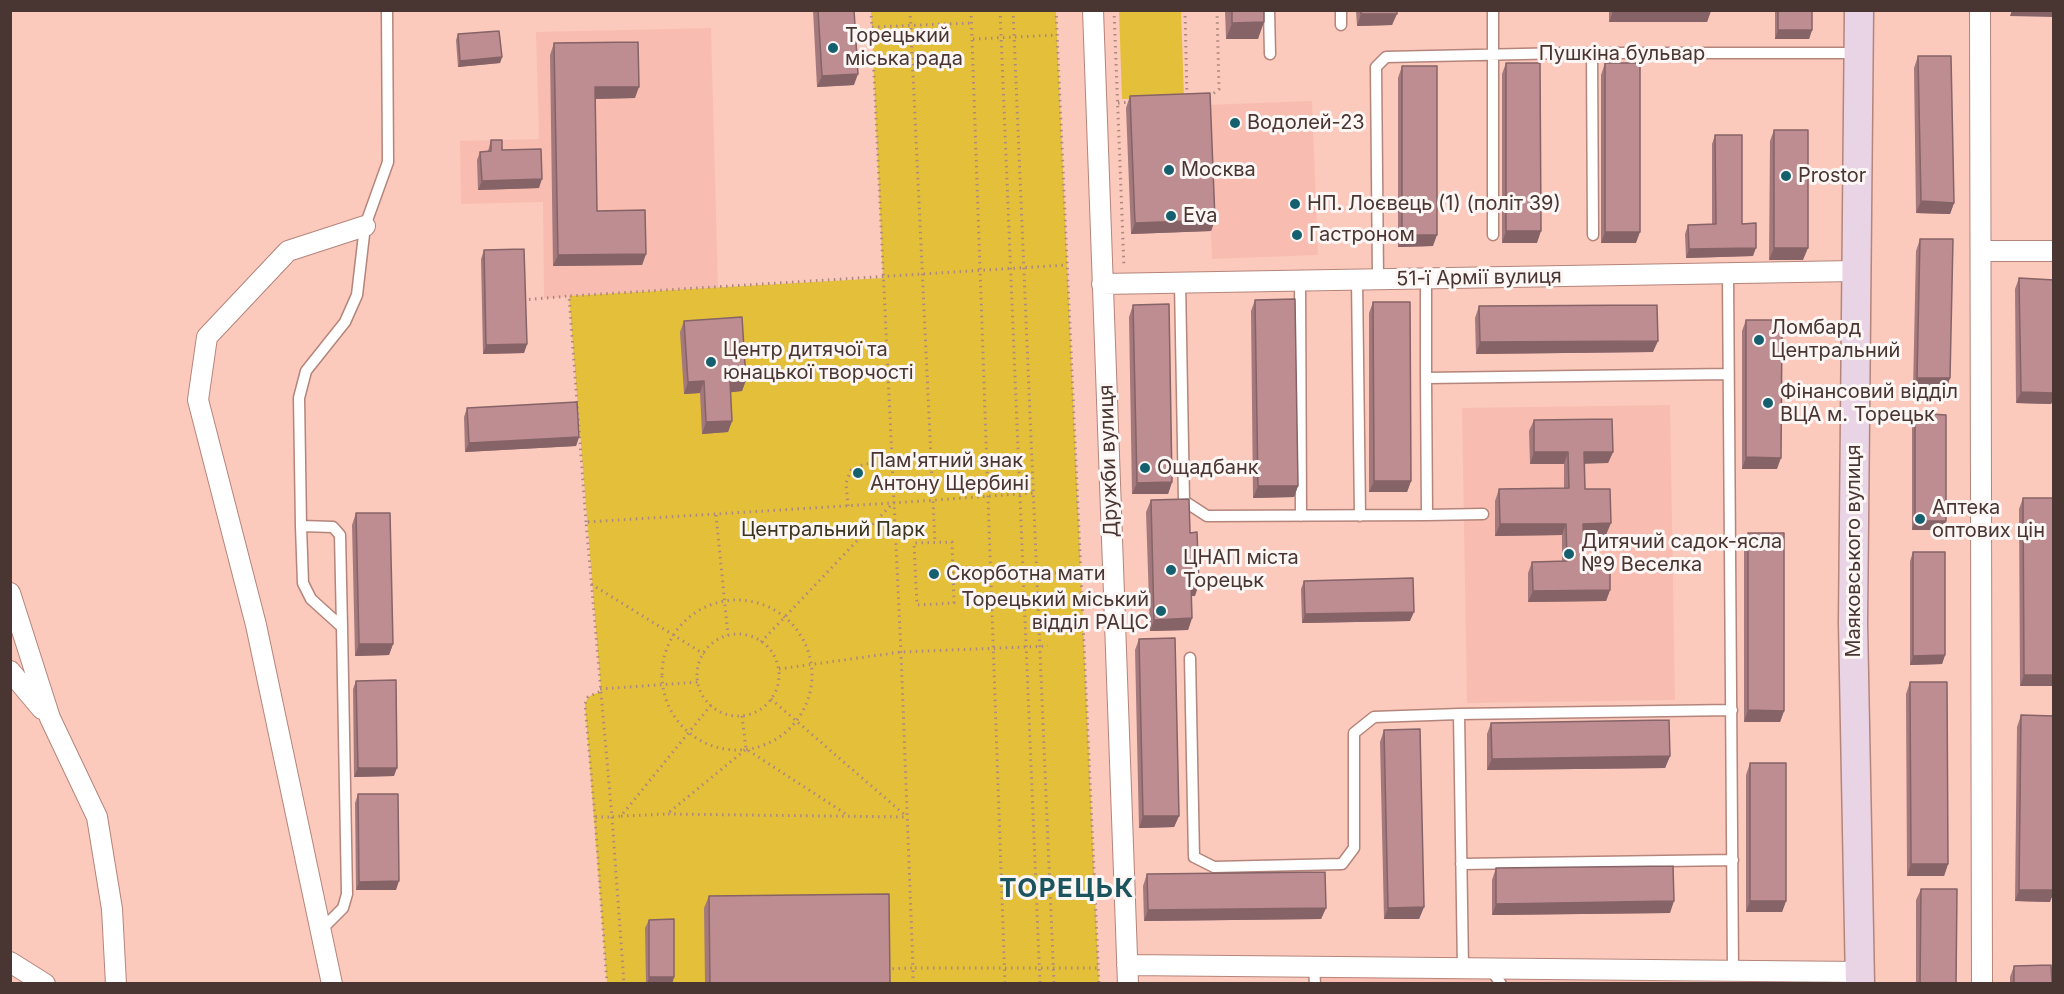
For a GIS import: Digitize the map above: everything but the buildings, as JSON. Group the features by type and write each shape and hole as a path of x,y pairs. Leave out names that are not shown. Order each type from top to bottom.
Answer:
{"main road":[{"name":"Маяковського вулиця","path":"1859,10 1853,623 1860,978"}],"street":[{"name":"Дружби вулиця","path":"1093,10 1128,974"},
{"path":"1980,10 1982,984"},
{"path":"332,984 256,625 198,400 207,338 288,251 365,226"},
{"path":"1982,251 2054,251"},
{"name":"51-ї Армії вулиця","path":"1102,284 1855,271"},
{"path":"10,593 50,718 97,817 112,909 116,984"},
{"path":"10,671 50,718"},
{"path":"10,963 45,984"},
{"path":"1128,974 1314,975 1463,968 1495,976 1676,979 1733,971 1860,978"}],"lane":[{"path":"342,627 311,599 303,583 299,398 306,371 345,322 357,295 365,226 388,162 387,10"},
{"path":"1269,10 1270,54"},
{"path":"1341,10 1341,25"},
{"path":"1492,235 1493,10"},
{"path":"1592,53 1593,235"},
{"name":"Пушкіна бульвар","path":"1378,279 1377,67 1386,57 1592,53 1858,54"},
{"path":"1723,273 1728,374 1733,971"},
{"path":"1426,278 1427,516"},
{"path":"1300,279 1301,516"},
{"path":"1357,279 1360,516"},
{"path":"1180,282 1184,501 1208,516 1483,514"},
{"path":"1426,378 1728,374"},
{"path":"301,526 333,527 340,535 347,894 343,908 321,930"},
{"path":"1190,658 1194,857 1214,867 1342,864 1354,848 1354,733 1374,717 1732,710"},
{"path":"1459,714 1463,968"},
{"path":"1461,864 1733,860"}],"path":[{"path":"871,10 901,652 913,984"},
{"path":"910,10 935,543"},
{"path":"971,10 1005,984"},
{"path":"1000,10 1040,984"},
{"path":"1013,10 1054,984"},
{"path":"1056,10 1098,984"},
{"path":"1114,10 1124,284"},
{"path":"1185,10 1187,100 1197,99"},
{"path":"1207,99 1219,90 1217,10"},
{"path":"872,27 972,23"},
{"path":"972,39 1057,36"},
{"path":"1118,103 1141,102"},
{"path":"522,300 1067,265"},
{"path":"569,296 624,984"},
{"path":"848,506 846,483 851,470 864,464 891,462"},
{"path":"586,522 1033,493"},
{"path":"761,642 893,503"},
{"path":"716,514 728,635"},
{"path":"952,542 953,573 954,603 917,605 914,543 952,542"},
{"path":"953,573 1081,573"},
{"path":"591,584 704,654"},
{"path":"667,814 746,749 758,748 780,738 797,721 809,700 813,676 809,651 798,630 779,612 756,602 730,599 705,606 679,627 669,641 662,666 663,691 673,715 689,733 710,746 734,751 746,749 850,817"},
{"path":"741,634 761,642 774,655 779,669 779,681 771,699 755,712 742,716 729,715 711,705 706,700 699,682 698,668 704,654 716,641 728,635 741,634"},
{"path":"779,669 901,652 1048,646"},
{"path":"607,984 585,704 588,697 601,691 699,682"},
{"path":"771,699 907,817"},
{"path":"621,816 711,705"},
{"path":"742,716 746,749"},
{"path":"595,817 667,814 907,817"},
{"path":"886,969 1098,968"}],"shaded area":[{"path":"711,28 718,288 544,298 543,202 461,204 460,141 539,139 536,32"},
{"path":"1312,101 1318,255 1212,259 1206,105"},
{"name":"Дитячий садок-ясла №9 Веселка","path":"1670,405 1675,700 1467,703 1462,408"},
{"path":"1314,967 1679,979 1682,983 1315,984"}],"green space":[{"name":"Центральний Парк","path":"871,11 1056,11 1099,983 607,983 585,704 588,697 601,691 569,296 883,278"},
{"path":"1119,11 1181,11 1184,97 1122,99"}],"place":[{"name":"Торецький міська рада","path":"833,48"},
{"name":"Водолей-23","path":"1235,123"},
{"name":"Москва","path":"1169,170"},
{"name":"Prostor","path":"1786,176"},
{"name":"НП. Лоєвець (1) (політ 39)","path":"1295,204"},
{"name":"Eva","path":"1171,216"},
{"name":"Гастроном","path":"1297,235"},
{"name":"Ломбард Центральний","path":"1759,340"},
{"name":"Центр дитячої та юнацької творчості","path":"711,362"},
{"name":"Фінансовий відділ ВЦА м. Торецьк","path":"1768,403"},
{"name":"Ощадбанк","path":"1145,468"},
{"name":"Пам'ятний знак Антону Щербині","path":"858,473"},
{"name":"Аптека оптових цін","path":"1920,519"},
{"name":"Дитячий садок-ясла №9 Веселка","path":"1569,554"},
{"name":"ЦНАП міста Торецьк","path":"1171,570"},
{"name":"Скорботна мати","path":"934,574"},
{"name":"Торецький міський відділ РАЦС","path":"1161,611"}],"district":[{"name":"ТОРЕЦЬК","path":"1067,889"}]}
